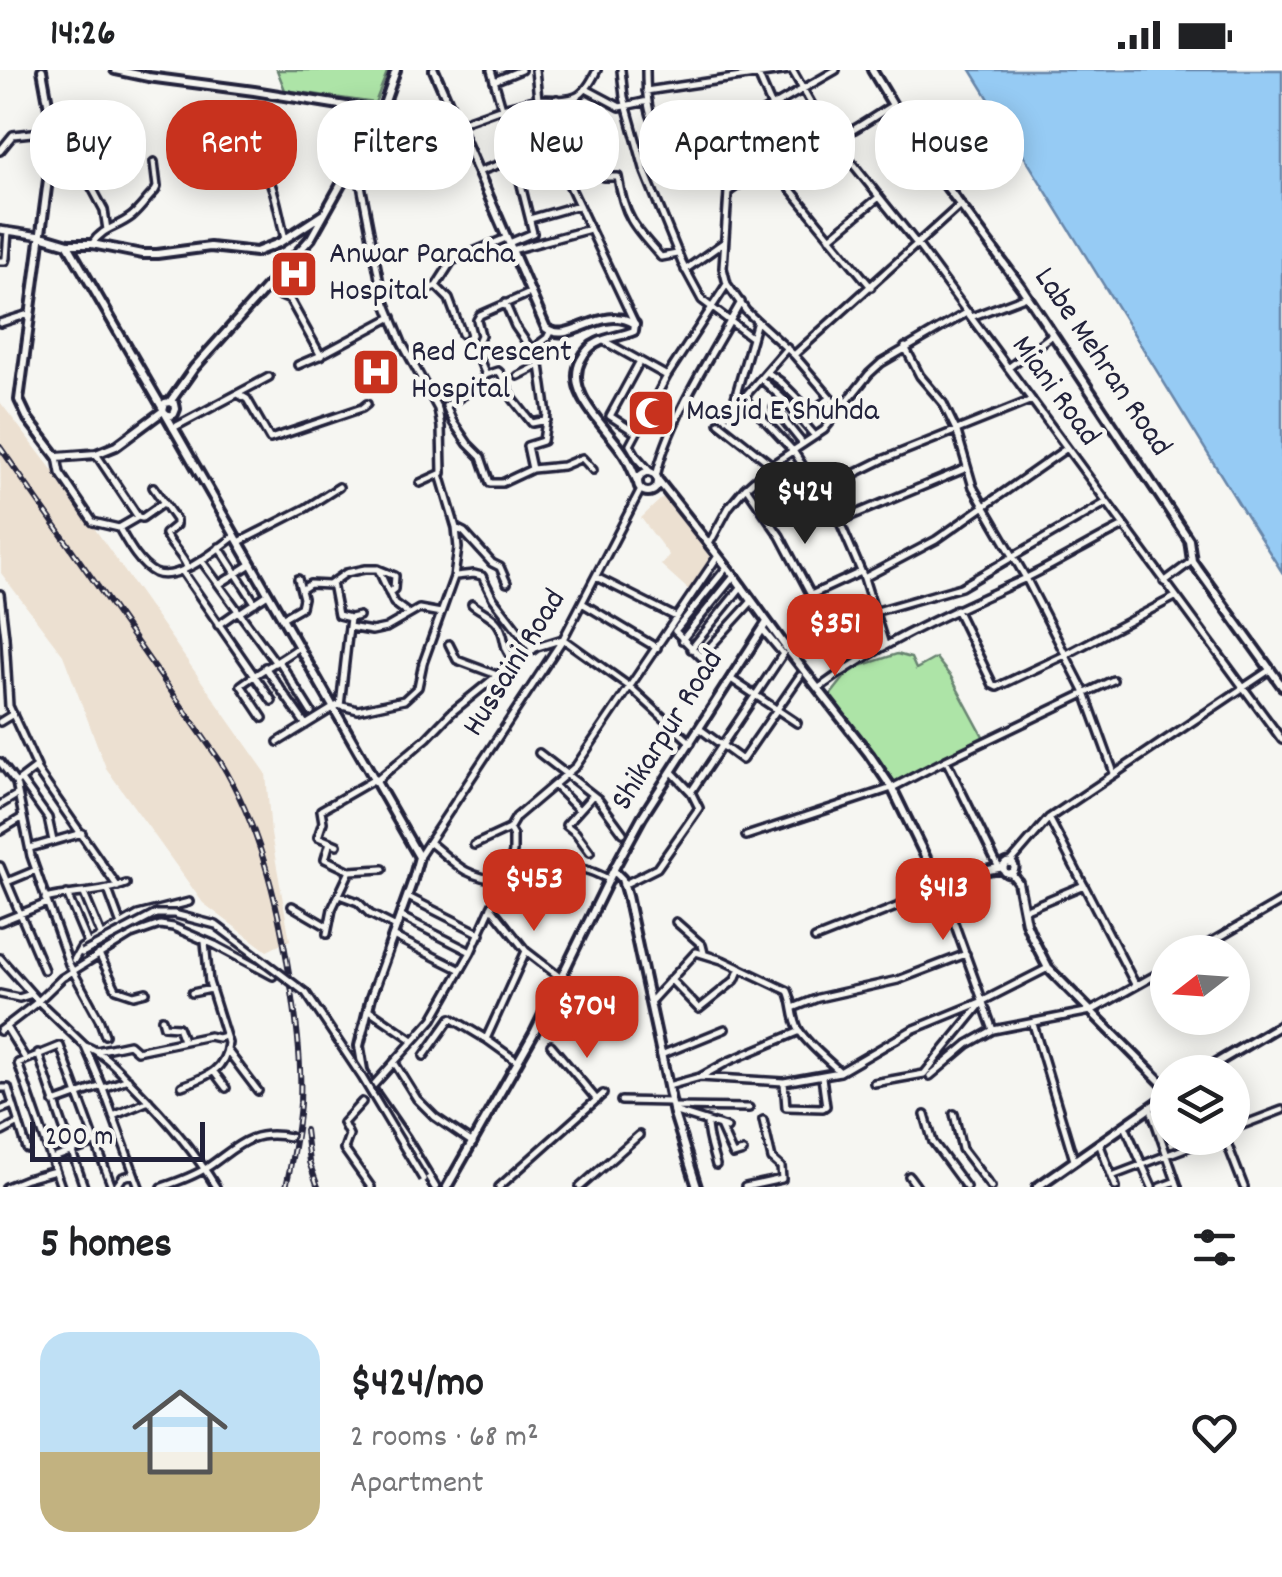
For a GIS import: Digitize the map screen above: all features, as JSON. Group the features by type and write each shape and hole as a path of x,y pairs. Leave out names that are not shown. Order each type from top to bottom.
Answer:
{"street":[{"path":"42,70 47,100"},
{"path":"115,70 317,102"},
{"path":"385,100 396,70"},
{"path":"434,70 447,100"},
{"path":"491,70 500,100"},
{"path":"494,81 521,70"},
{"path":"534,70 538,98"},
{"path":"531,100 576,99 588,90 597,70"},
{"path":"621,70 644,172 677,254 702,300 752,337"},
{"path":"646,70 648,100"},
{"path":"646,91 790,70"},
{"name":"Miani Road","path":"790,70 808,100"},
{"path":"784,100 836,70"},
{"name":"Labe Mehran Road","path":"872,70 891,100"},
{"path":"757,73 769,100"},
{"path":"588,90 620,106 639,103"},
{"path":"557,99 564,117 576,131 578,142 603,177 618,177 623,204 633,226 661,257 677,254"},
{"path":"0,152 14,135 30,133"},
{"path":"92,244 100,232 133,215 154,191 154,162"},
{"path":"474,163 546,328 561,334 608,317 628,319 635,324"},
{"path":"478,172 494,167"},
{"name":"Miani Road","path":"855,167 970,315 1282,740"},
{"path":"47,190 18,400 57,457 60,473 93,522 119,528 148,515 163,503"},
{"path":"93,190 104,210 107,230"},
{"path":"275,190 285,238"},
{"path":"164,411 164,403 170,402 194,368 311,238 339,190"},
{"path":"362,190 380,283 402,343 442,407 481,456 490,483 502,483 532,469 563,466 582,458 593,470"},
{"path":"509,244 533,233 523,190"},
{"path":"572,190 635,324 634,332 597,342 582,357 576,384 646,492 657,486 659,464 685,404 741,302"},
{"path":"731,190 723,268 726,284 842,410"},
{"path":"791,190 871,287"},
{"name":"Labe Mehran Road","path":"949,190 1027,296 1189,540 1192,561 1282,686"},
{"path":"830,238 880,197"},
{"path":"530,218 579,205"},
{"path":"794,354 960,205"},
{"path":"0,260 6,258 4,230 142,254 210,247 256,252 326,212"},
{"path":"412,296 436,286 452,261 509,244 590,229"},
{"path":"685,270 725,242"},
{"path":"68,244 420,857 358,1046 371,1088 406,1139 432,1187"},
{"path":"624,454 667,376 726,284"},
{"path":"436,286 449,299 462,334"},
{"path":"265,289 290,300 321,356"},
{"path":"486,376 476,349 481,335 477,320 480,315 530,292"},
{"path":"708,544 729,506 746,487 815,436 882,362 970,315 1027,296"},
{"path":"504,303 540,366 548,420 543,441 527,446 532,469"},
{"path":"0,323 29,314"},
{"path":"298,365 392,318"},
{"path":"756,321 731,412 786,348"},
{"path":"532,350 550,332"},
{"path":"1008,368 1052,335"},
{"path":"604,341 667,376"},
{"path":"906,347 920,376 942,403 957,432 974,487 1085,693 1114,774"},
{"path":"636,433 610,416 640,361"},
{"path":"518,376 540,366"},
{"path":"442,407 498,371 532,423 548,420"},
{"path":"767,372 810,412 831,398"},
{"path":"173,428 269,377"},
{"path":"761,379 815,436"},
{"path":"238,394 247,399 270,439 367,404"},
{"path":"744,398 794,452 810,478 820,476 863,575 885,646"},
{"path":"784,399 774,408 804,444"},
{"path":"825,488 882,460 1032,400"},
{"path":"164,411 172,416 176,409 170,402"},
{"path":"278,742 337,707 358,710 404,700 418,687 454,576 458,548 440,474 442,407"},
{"path":"57,457 96,454 116,446 164,411"},
{"path":"719,423 772,465"},
{"path":"630,444 742,586 783,654 691,792"},
{"path":"811,594 910,556 1067,448"},
{"path":"96,454 138,517"},
{"path":"840,521 968,468"},
{"path":"420,483 440,474"},
{"path":"639,486 642,474 655,476"},
{"name":"Hussaini Road","path":"420,857 562,639 639,486"},
{"path":"153,487 176,523 164,534 182,555 184,569 218,625 272,702"},
{"path":"119,528 137,556 156,574 168,574 306,508 339,487"},
{"path":"746,487 780,536 832,628"},
{"path":"807,638 874,612 961,587 1107,502"},
{"path":"819,688 885,646 1124,526"},
{"path":"456,528 500,568 507,583"},
{"path":"219,547 255,602"},
{"path":"474,845 509,830 516,817 576,766 718,556"},
{"path":"201,560 311,712"},
{"path":"1164,582 1192,561"},
{"path":"219,584 251,564"},
{"path":"727,567 676,630 682,640 699,657 703,656 752,601"},
{"path":"378,569 394,603 409,614"},
{"path":"301,590 310,584 332,583 346,572 378,569 396,576 394,589 389,593"},
{"path":"454,576 482,576 493,598 533,650"},
{"path":"682,640 734,576"},
{"path":"596,577 676,617"},
{"path":"282,618 301,607 298,580"},
{"path":"332,583 338,614 359,616"},
{"path":"692,649 742,586"},
{"path":"0,594 9,706 36,769 118,887"},
{"path":"218,625 268,594"},
{"path":"956,609 997,688 1174,596"},
{"path":"582,603 657,648"},
{"path":"472,604 499,625 506,653 516,661"},
{"path":"349,626 386,628 418,609 441,613"},
{"path":"337,707 350,618"},
{"path":"765,626 819,688 892,788 928,862 942,878 942,889 993,1030"},
{"name":"Shikarpur Road","path":"447,1187 518,1062 642,817 765,626"},
{"path":"383,869 350,870 325,860 334,843 318,837 323,822 321,810 375,781 428,738 452,712 533,650 562,639 630,687 691,743"},
{"path":"449,644 456,660 497,675"},
{"path":"263,718 241,685 299,647"},
{"path":"265,667 306,725"},
{"path":"942,878 1004,866 1049,818 1271,669"},
{"path":"700,729 742,760 800,676"},
{"path":"731,679 796,723"},
{"path":"746,836 892,788 1113,680"},
{"path":"0,722 13,714"},
{"path":"539,753 593,795 623,833"},
{"path":"946,760 1005,873 1012,873 1018,882 1032,937 1048,968 1150,1073"},
{"path":"0,762 48,818 53,841"},
{"path":"18,782 36,769"},
{"path":"624,885 658,868 699,808 691,792 672,772"},
{"path":"18,782 30,848 46,901 105,1036"},
{"path":"554,786 579,810"},
{"path":"0,806 18,794"},
{"path":"590,852 566,824 593,795"},
{"path":"0,831 23,816"},
{"path":"1049,818 1136,986"},
{"path":"371,1088 433,1018 472,952 490,907 507,882 514,852 509,830"},
{"path":"30,848 82,833"},
{"path":"429,842 466,871 507,882 583,869 612,875 624,885 672,1107 697,1187"},
{"path":"0,866 44,970"},
{"path":"6,882 36,870"},
{"path":"292,906 327,930 350,870"},
{"path":"0,922 67,894 126,884"},
{"path":"1024,910 1084,885"},
{"path":"815,939 942,889"},
{"path":"108,890 122,924"},
{"path":"84,892 102,937"},
{"path":"67,894 88,944"},
{"path":"338,895 358,902 370,914 396,926"},
{"path":"408,896 480,934"},
{"path":"1223,935 1282,901"},
{"path":"72,965 81,948 122,924 154,910 189,902"},
{"path":"490,907 526,951 561,978"},
{"path":"25,1058 3,1029 62,978 82,953 156,914 174,914 216,925 306,993 432,1187"},
{"path":"400,916 472,952"},
{"path":"676,922 702,945 704,953"},
{"path":"72,965 160,925 205,940 273,976"},
{"path":"393,936 462,970"},
{"path":"182,1086 214,1072 228,1044 211,989 205,940"},
{"path":"486,1038 526,951"},
{"path":"649,1002 696,952 704,953 788,991 800,1032 840,1072"},
{"path":"100,954 116,990 134,995 146,992"},
{"path":"793,1008 818,998 880,986 966,954"},
{"path":"0,958 84,1046 103,1087 138,1187"},
{"path":"670,979 699,1009 735,980 740,968"},
{"path":"700,1077 784,1082 840,1072 912,1030 983,1002 1048,968"},
{"path":"930,1076 968,1044 993,1030 1091,1011 1150,978"},
{"path":"192,993 211,989"},
{"path":"0,994 19,998 32,994"},
{"path":"874,1083 924,1074 983,1002"},
{"path":"368,1009 413,1040"},
{"path":"162,1018 164,1026 178,1027 183,1040"},
{"path":"424,1056 452,1018 518,1062"},
{"path":"1033,1023 1074,1160"},
{"path":"1230,1055 1282,1024"},
{"path":"661,1055 725,1029"},
{"path":"668,1086 700,1077 728,1060 800,1032"},
{"path":"96,1051 129,1044 137,1051 183,1040 225,1036"},
{"path":"552,1045 596,1100"},
{"path":"61,1187 18,1062 60,1046 114,1187 122,1178 134,1174"},
{"path":"84,1046 96,1051 128,1080 182,1136 216,1187"},
{"path":"227,1050 258,1091"},
{"path":"38,1053 84,1187"},
{"path":"394,1062 416,1099 434,1117 472,1143"},
{"path":"214,1072 226,1088"},
{"path":"784,1082 786,1107 823,1108 826,1106 822,1077"},
{"path":"54,1103 128,1080"},
{"path":"0,1088 8,1088 28,1148"},
{"path":"499,1187 603,1094"},
{"path":"113,1116 149,1101"},
{"path":"622,1101 672,1107 748,1108"},
{"path":"362,1102 343,1123 350,1135 344,1149 371,1187"},
{"path":"0,1110 13,1105"},
{"path":"672,1107 724,1127 733,1155 743,1152"},
{"path":"1037,1187 1150,1107"},
{"path":"1250,1122 1282,1110"},
{"path":"954,1114 962,1148 991,1187"},
{"path":"925,1115 933,1142 966,1187"},
{"path":"745,1187 782,1179 781,1167 772,1160 763,1120"},
{"path":"707,1122 707,1138 716,1165"},
{"path":"2,1132 19,1123"},
{"path":"1112,1176 1142,1165 1167,1155 1177,1184 1156,1187 1142,1165 1125,1124"},
{"path":"580,1187 639,1135"},
{"path":"162,1187 205,1169 245,1140 290,1137"},
{"path":"1098,1142 1116,1187"},
{"path":"51,1159 95,1143"},
{"path":"1232,1155 1244,1187"},
{"path":"6,1187 55,1171"},
{"path":"910,1176 917,1187"}],"shaded area":[{"path":"0,402 64,485 266,773 271,834 290,940 267,951 203,903 106,768 63,655 1,573"},
{"path":"663,497 676,506 717,559 691,592 661,565 669,555 641,518"}],"green space":[{"path":"277,70 388,70 376,100 285,90"},
{"path":"897,654 911,658 916,669 936,658 951,677 984,738 895,782 829,697 851,669"}],"water":[{"path":"971,70 1282,70 1282,572 1024,156 1024,100 990,100"}],"railway":[{"path":"0,447 220,761 246,811 279,918 298,1038 300,1103 286,1187"},
{"path":"305,1130 309,1162 318,1187"}],"place":[{"name":"Anwar Paracha Hospital","path":"294,274"},
{"name":"Red Crescent Hospital","path":"376,372"},
{"name":"Masjid E Shuhda","path":"651,413"}]}
